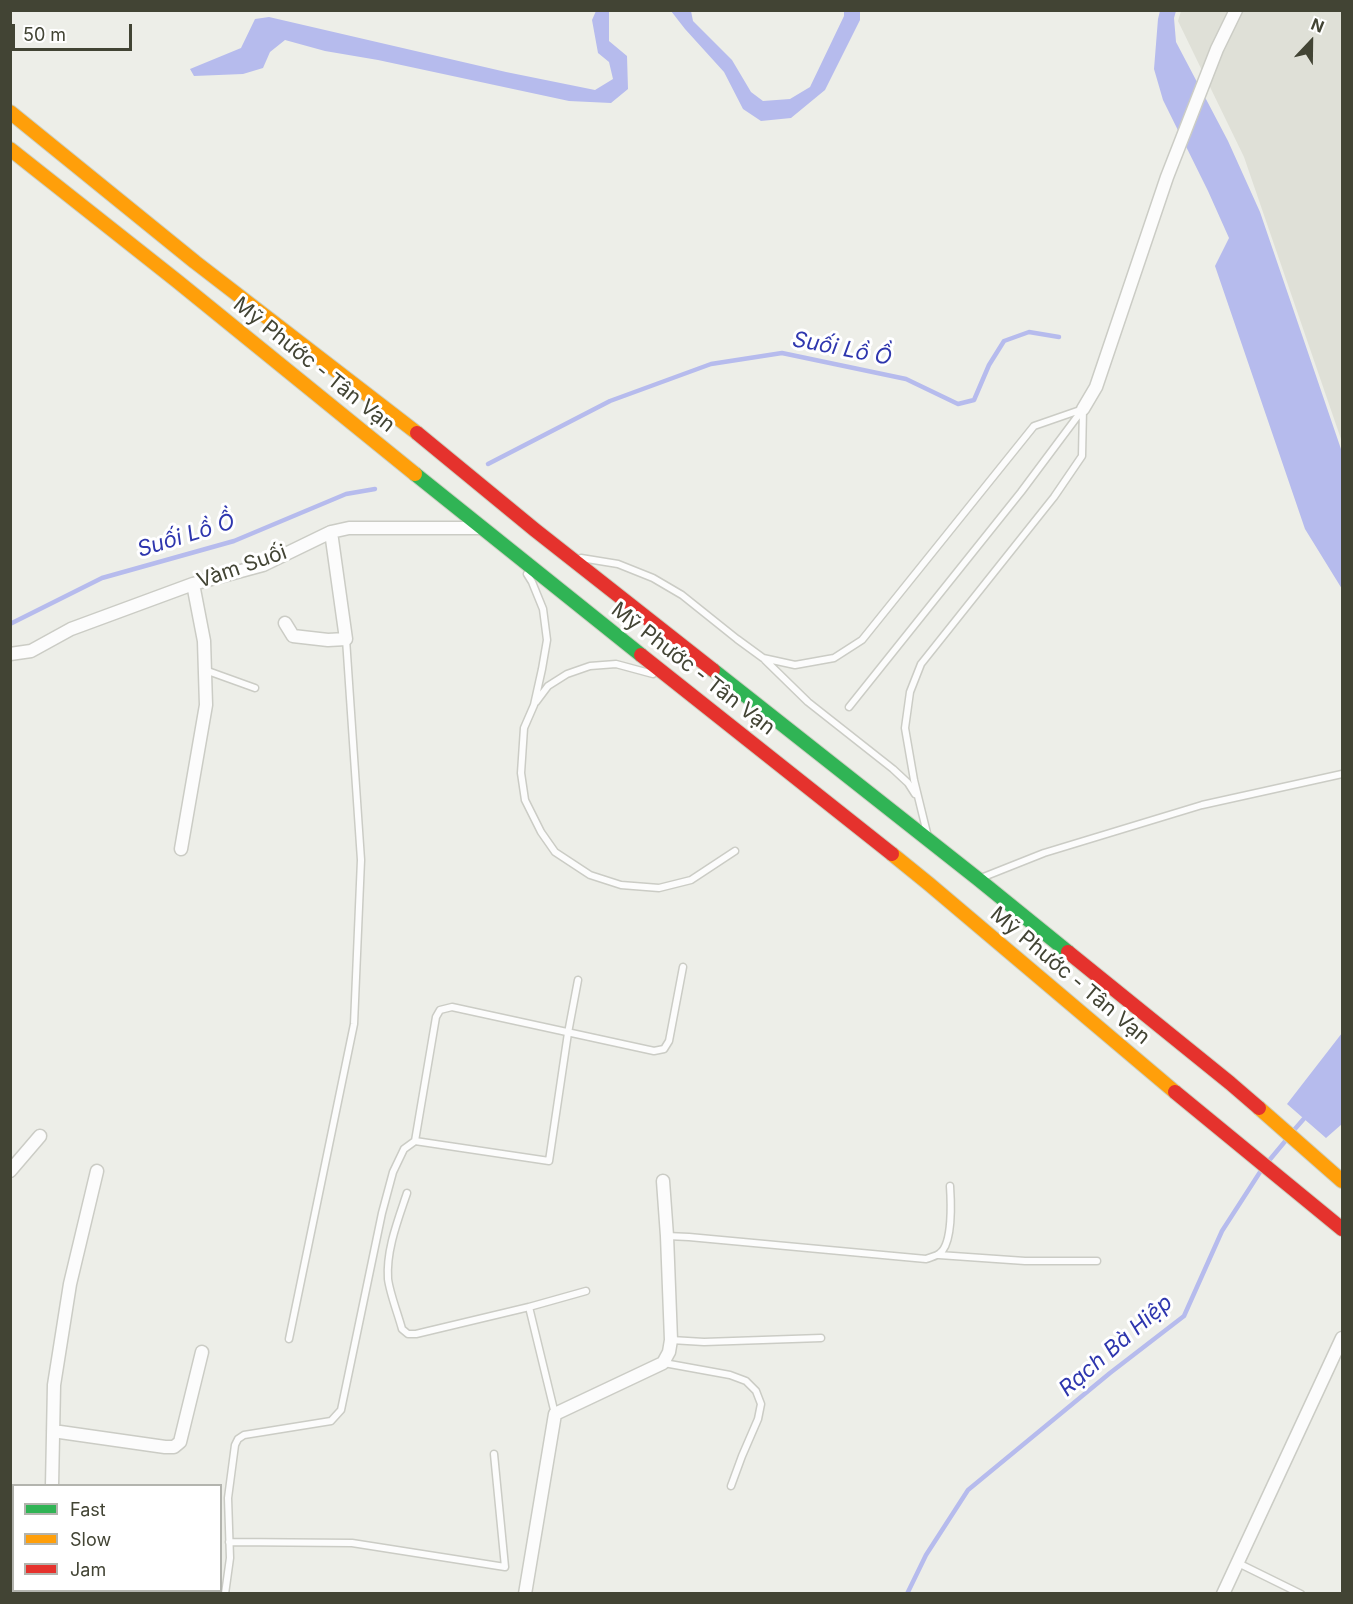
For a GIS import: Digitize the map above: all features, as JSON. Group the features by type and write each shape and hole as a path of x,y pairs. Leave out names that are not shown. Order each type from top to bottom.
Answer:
{"main road":[{"name":"Mỹ Phước - Tân Vạn","path":"10,112 195,262 424,438 568,556 978,879 1230,1083 1342,1180"},
{"name":"Mỹ Phước - Tân Vạn","path":"10,149 929,884 1342,1230"}],"street":[{"path":"1083,409 1096,387 1167,177 1217,49 1236,10"},
{"name":"Vàm Suối","path":"10,654 31,651 71,629 193,584 263,565 331,532 349,528 483,528"},
{"path":"285,623 293,636 328,640 346,639 331,532"},
{"path":"181,849 206,705 204,641 193,584"},
{"path":"10,1171 40,1136"},
{"path":"52,1484 54,1386 70,1284 97,1171"},
{"path":"525,1593 555,1414 663,1363 669,1352 671,1340 663,1181"},
{"path":"1223,1593 1342,1338"},
{"path":"53,1431 174,1447 180,1442 202,1352"}],"lane":[{"path":"763,658 795,665 834,658 862,640 1034,426 1083,409"},
{"path":"849,707 1021,492 1083,409"},
{"path":"929,842 905,728 910,692 921,664 1054,497 1082,456 1083,409"},
{"path":"509,550 532,582 543,609 547,640 534,705 524,728 520,773 525,801 541,832 555,852 590,875 621,885 658,888 691,879 735,851"},
{"path":"568,556 618,564 653,578 682,596 763,658 808,702 894,769 908,783 919,800"},
{"path":"289,1339 354,1024 361,860 346,639"},
{"path":"534,705 548,686 567,674 590,666 616,664 671,679"},
{"path":"205,670 255,688"},
{"path":"978,879 1044,852 1202,805 1342,774"},
{"path":"225,1593 230,1558 228,1498 235,1445 238,1439 244,1435 331,1421 340,1410 382,1213 393,1172 404,1149 415,1141 436,1017 440,1011 452,1007 654,1051 664,1049 669,1041 683,967"},
{"path":"415,1141 549,1161 578,980"},
{"path":"939,1255 945,1248 949,1234 950,1186"},
{"path":"407,1193 395,1230 389,1258 388,1281 402,1329 408,1334 416,1334 586,1291"},
{"path":"667,1236 926,1259 939,1255 1024,1261 1097,1262"},
{"path":"529,1306 555,1414"},
{"path":"671,1340 704,1342 821,1338"},
{"path":"663,1363 730,1375 746,1382 756,1391 761,1404 758,1419 731,1486"},
{"path":"229,1542 352,1543 505,1567 494,1454"},
{"path":"1238,1563 1301,1593"}],"shaded area":[{"path":"1181,11 1342,11 1342,442 1244,157 1178,21"}],"water":[{"path":"610,10 609,41 627,56 628,89 611,103 569,101 378,60 325,51 285,40 270,52 263,68 243,74 194,76 190,69 241,48 255,19 269,17 506,72 595,90 613,79 609,62 598,53 592,20 596,11"},
{"path":"671,11 691,11 693,21 732,60 751,92 763,101 790,99 810,87 844,16 844,11 860,11 860,20 825,90 791,118 761,121 743,109 724,72"},
{"path":"1160,11 1176,11 1174,18 1176,42 1228,141 1260,212 1342,452 1342,589 1305,529 1215,266 1229,238 1163,100 1154,69"},
{"path":"1342,1033 1342,1124 1326,1138 1287,1104"}],"waterway":[{"name":"Suối Lồ Ồ","path":"488,464 610,401 711,364 782,353 906,379 958,404 974,400 989,365 1004,341 1029,332 1059,337"},
{"name":"Suối Lồ Ồ","path":"10,624 102,578 234,541 346,494 375,489"},
{"name":"Rạch Bà Hiệp","path":"1294,1130 1308,1114"},
{"name":"Rạch Bà Hiệp","path":"1267,1163 1287,1139"},
{"name":"Rạch Bà Hiệp","path":"907,1594 926,1555 968,1490 1110,1373 1184,1316 1222,1231 1262,1169"}],"traffic: fast":[{"path":"415,474 641,655"},
{"path":"713,670 1068,952"}],"traffic: slow":[{"path":"10,112 195,262 417,433"},
{"path":"10,149 415,474"},
{"path":"892,854 1175,1092"},
{"path":"1259,1108 1342,1181"}],"traffic: jam":[{"path":"417,433 535,530 713,670"},
{"path":"641,655 892,854"},
{"path":"1068,952 1259,1108"},
{"path":"1175,1092 1342,1229"}]}
